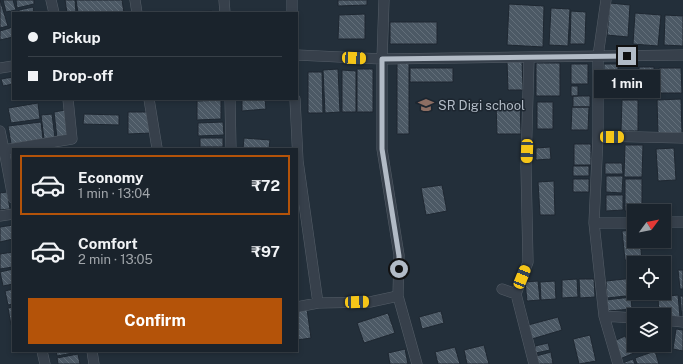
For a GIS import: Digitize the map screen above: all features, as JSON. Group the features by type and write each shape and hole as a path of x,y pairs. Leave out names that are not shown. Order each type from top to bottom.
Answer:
{"street":[{"path":"51,0 54,12"},
{"path":"135,0 137,12"},
{"path":"224,0 226,12"},
{"path":"292,0 292,12"},
{"path":"384,0 382,59 382,149 399,256 398,296 417,364"},
{"path":"606,0 598,56 598,136 594,223 604,316 618,364"},
{"path":"298,55 382,59 683,55"},
{"path":"530,57 526,166 528,262 516,294 534,364"},
{"path":"0,68 12,66"},
{"path":"26,148 73,144 68,100"},
{"path":"149,100 157,148"},
{"path":"230,100 231,148"},
{"path":"294,100 297,148"},
{"path":"0,131 2,150 12,194"},
{"path":"598,136 683,138"},
{"path":"2,150 12,149"},
{"path":"298,161 318,303"},
{"path":"0,216 12,214"},
{"path":"594,223 627,222"},
{"path":"671,222 683,222"},
{"path":"502,289 516,294"},
{"path":"298,307 318,303 370,302 398,296"},
{"path":"604,316 627,318"},
{"path":"671,321 683,322"},
{"path":"42,352 45,364"},
{"path":"92,352 94,364"}],"building":[{"path":"0,0 8,26 0,28"},
{"path":"3,0 13,0 16,10 6,12"},
{"path":"16,0 34,0 34,4 17,8"},
{"path":"65,0 75,0 76,12 67,12"},
{"path":"76,0 122,0 124,12 78,12"},
{"path":"338,0 367,0 367,5 338,6"},
{"path":"610,3 630,5 628,37 607,35"},
{"path":"509,4 544,6 543,47 507,45"},
{"path":"33,7 34,12 19,12 19,10"},
{"path":"551,8 570,9 568,46 549,45"},
{"path":"212,11 212,12 186,12"},
{"path":"571,11 586,12 585,44 570,44"},
{"path":"635,13 661,15 658,46 633,44"},
{"path":"365,14 365,39 338,39 339,15"},
{"path":"665,15 683,16 683,46 664,45"},
{"path":"390,22 437,22 437,44 390,44"},
{"path":"12,27 12,37 0,40 0,31"},
{"path":"397,61 409,61 409,134 397,134"},
{"path":"507,61 522,61 523,90 508,90"},
{"path":"536,63 560,63 560,96 536,96"},
{"path":"571,64 588,64 588,84 571,84"},
{"path":"604,64 618,64 618,97 603,96"},
{"path":"639,67 654,67 654,90 639,90"},
{"path":"410,68 453,68 453,82 410,82"},
{"path":"659,68 681,68 682,93 659,93"},
{"path":"338,69 340,112 325,113 323,70"},
{"path":"357,69 373,69 373,112 357,112"},
{"path":"342,70 356,71 356,112 342,112"},
{"path":"308,72 322,72 323,113 308,113"},
{"path":"12,77 12,84 3,86 1,79"},
{"path":"571,86 578,86 578,96 571,96"},
{"path":"573,96 590,96 590,107 573,107"},
{"path":"681,99 682,133 658,134 657,100"},
{"path":"221,100 221,119 197,120 197,101"},
{"path":"242,100 265,100 266,109 242,111"},
{"path":"622,100 638,100 638,131 621,131"},
{"path":"496,102 520,102 521,134 497,134"},
{"path":"537,102 553,102 553,129 537,129"},
{"path":"38,103 40,119 11,123 8,108"},
{"path":"572,107 589,107 588,130 571,130"},
{"path":"65,110 69,137 57,138 54,112"},
{"path":"128,112 151,112 152,133 128,134"},
{"path":"52,114 55,138 44,139 41,115"},
{"path":"84,114 119,115 119,125 83,124"},
{"path":"41,122 43,139 11,144 8,126"},
{"path":"223,122 224,135 198,136 198,123"},
{"path":"200,138 223,138 223,147 200,147"},
{"path":"244,138 270,140 269,148 243,148"},
{"path":"574,144 591,144 591,165 574,165"},
{"path":"625,145 643,145 642,177 624,177"},
{"path":"550,147 551,159 536,160 536,148"},
{"path":"674,148 676,180 658,181 656,149"},
{"path":"605,163 622,163 623,174 605,174"},
{"path":"573,166 589,166 589,176 573,176"},
{"path":"606,176 623,176 622,193 606,192"},
{"path":"573,179 589,179 589,192 573,192"},
{"path":"625,179 642,179 642,204 627,204 627,211 625,211"},
{"path":"554,181 555,215 540,215 538,182"},
{"path":"442,185 447,211 426,215 421,188"},
{"path":"7,192 10,209 0,210 0,193"},
{"path":"606,195 623,195 623,210 606,211"},
{"path":"12,225 12,239 0,242 0,227"},
{"path":"622,231 627,231 627,248 641,248 642,256 627,256 627,260 625,260"},
{"path":"12,252 12,267 0,269 0,254"},
{"path":"12,269 12,284 3,286 0,272"},
{"path":"678,270 683,270 683,289 680,289"},
{"path":"577,279 578,297 562,298 562,280"},
{"path":"579,279 594,279 595,297 580,298"},
{"path":"627,279 627,296 607,298 606,281"},
{"path":"538,281 540,300 527,301 525,282"},
{"path":"555,281 556,299 541,300 540,282"},
{"path":"12,289 12,304 8,305 5,291"},
{"path":"678,295 680,317 671,318 671,308 659,308 658,300 671,300 671,296"},
{"path":"680,296 683,296 683,319 682,319"},
{"path":"627,297 627,300 631,300 632,308 608,311 606,300"},
{"path":"12,307 11,325 8,308"},
{"path":"307,309 311,338 298,340 298,311"},
{"path":"441,311 444,323 422,329 419,317"},
{"path":"388,313 395,333 364,343 357,323"},
{"path":"558,317 562,330 532,339 528,325"},
{"path":"676,329 683,330 683,351 673,349"},
{"path":"590,335 596,361 579,364 573,339"},
{"path":"625,336 627,340 627,352 634,353 620,359 612,342"},
{"path":"548,343 550,350 536,353 535,346"},
{"path":"484,345 489,364 467,364 464,350"},
{"path":"455,347 460,364 438,364 435,352"},
{"path":"405,349 408,364 390,364 388,353"},
{"path":"56,352 78,352 57,356"},
{"path":"551,352 553,364 538,364 536,356"},
{"path":"655,352 659,364 637,364 635,358"},
{"path":"78,354 80,364 58,364 57,358"},
{"path":"633,359 635,364 620,364"}],"place":[{"name":"SR Digi school","path":"426,105"}],"route":[{"path":"399,269 399,256 382,149 382,59 627,56"}]}
